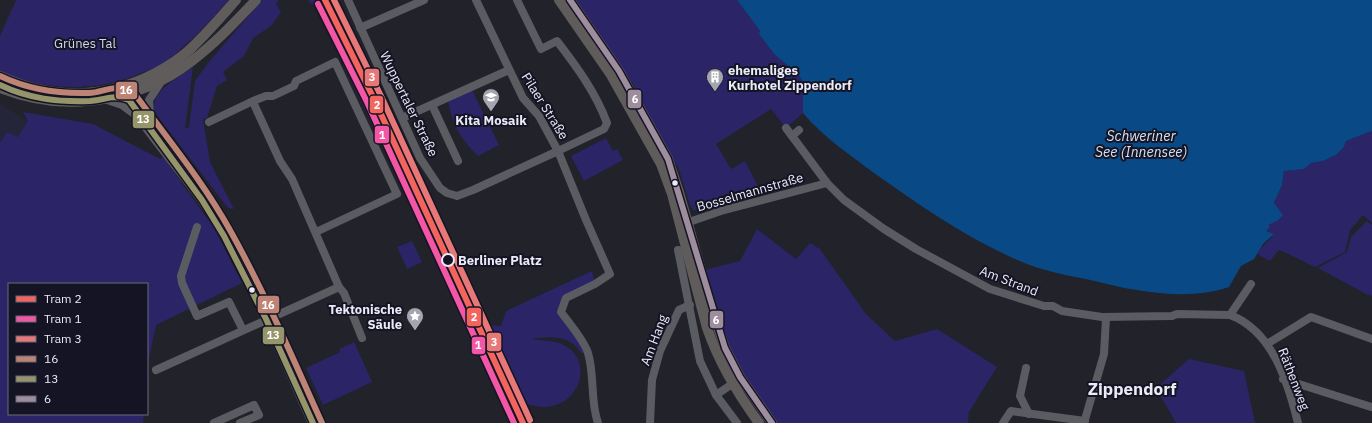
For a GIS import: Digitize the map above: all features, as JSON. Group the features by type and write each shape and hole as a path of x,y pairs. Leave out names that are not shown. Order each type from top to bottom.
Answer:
{"main road":[{"path":"0,76 17,84 41,91 64,94 92,93 118,88 140,81 186,52 236,0"},
{"path":"0,88 37,100 76,102 104,100 134,93 161,82 198,57 256,0"},
{"path":"559,0 611,75 661,164 684,226 725,348 740,378 772,423"},
{"path":"570,0 619,71 668,159 706,328 718,358 732,384 759,423"},
{"path":"134,93 140,81"},
{"path":"118,88 134,93"}],"street":[{"name":"Wuppertaler Straße","path":"348,0 420,158 440,188 447,193 457,196 558,151"},
{"path":"360,28 424,0"},
{"name":"Pilaer Straße","path":"476,0 523,98 539,116 558,151 604,129 607,123 602,110 585,79 557,42 541,49 517,0"},
{"path":"209,122 266,96 273,96 294,86 296,81 335,62 397,194 316,232"},
{"path":"402,118 509,70"},
{"path":"151,117 149,100 161,82"},
{"path":"134,93 209,196 231,232 270,318 322,423"},
{"path":"134,93 133,106 138,117 208,210 270,318 312,423"},
{"path":"104,100 122,105 138,117"},
{"path":"253,102 280,161 292,179 339,287 344,293 362,338"},
{"path":"432,105 458,161"},
{"name":"Am Strand","path":"786,128 827,183 844,200 884,229 936,261 990,289 1044,306 1053,306 1062,311 1106,318 1172,316 1178,314 1230,315"},
{"path":"792,136 799,130"},
{"path":"558,151 610,274 595,284 566,298 561,312 588,352 592,376 595,414 598,423"},
{"name":"Bosselmannstraße","path":"684,226 722,211 827,183"},
{"path":"196,227 181,276 182,282 197,316 229,302 243,330"},
{"path":"678,250 700,361 716,394 737,423"},
{"path":"1230,315 1251,284"},
{"path":"156,370 339,287"},
{"name":"Am Hang","path":"650,423 652,380 660,351 679,310 690,305"},
{"name":"Räthenweg","path":"1230,315 1252,328 1267,344 1274,355 1298,423"},
{"path":"1267,344 1311,316 1372,339"},
{"path":"1011,411 1084,422 1104,357 1106,318"},
{"path":"1003,423 1020,396 1026,368"},
{"path":"1283,379 1371,407"},
{"path":"716,394 732,384"},
{"path":"1020,396 1029,414"},
{"path":"214,423 254,405 259,415 240,423"}],"shaded area":[{"path":"0,104 28,121 18,138 7,132 0,143"}],"green space":[{"name":"Grünes Tal","path":"16,0 229,0 189,42 162,64 126,79 109,84 72,87 35,83 0,72 0,36"},
{"path":"262,0 279,0 276,3 281,12 271,26 253,38 244,56 223,72 227,80 217,86 207,118 203,119 210,162 234,209 228,208 158,117 154,109 155,101 163,89 193,67 185,129 189,127 195,81 208,63"},
{"path":"307,0 325,0 374,99 428,215 418,219 315,6"},
{"path":"576,0 737,0 761,32 759,34 774,54 798,74 803,82 803,113 786,128 771,109 716,144 731,169 745,161 762,194 741,190 723,195 694,211 690,205 678,167 668,152 633,84"},
{"path":"472,90 499,145 478,156 466,143 458,131 452,118 448,101"},
{"path":"23,112 93,124 160,159 163,157 214,228 242,283 156,325 148,363 148,283 8,283 8,415 144,415 143,423 0,423 0,143 7,132 18,137 28,121"},
{"path":"1372,131 1372,223 1363,215 1350,230 1345,252 1315,267 1279,250 1270,261 1257,254 1274,234 1266,231 1268,225 1273,221 1274,203 1282,185 1284,171 1303,169 1311,163 1323,161 1336,155 1344,147 1346,141"},
{"path":"606,138 613,151 617,149 623,160 584,181 571,156"},
{"path":"1367,221 1372,225 1372,296 1318,268 1347,252 1351,237"},
{"path":"757,229 796,259 810,243 820,249 866,314 895,341 937,329 997,367 969,412 968,423 776,423 743,376 729,347 704,270 740,261"},
{"path":"412,241 422,262 407,269 397,247"},
{"path":"592,271 595,284 566,298 561,312 588,352 581,353 577,347 560,338 546,337 532,339 562,344 573,352 579,362 581,373 578,384 572,395 562,402 550,407 526,404 514,396 483,327 489,325 501,326 506,311"},
{"path":"354,342 372,382 323,405 306,368 340,352 339,349"},
{"path":"1189,359 1244,371 1255,423 1176,423 1156,388"}],"water":[{"name":"Schweriner See (Innensee)","path":"737,0 1372,0 1372,131 1346,141 1344,147 1336,155 1323,161 1311,163 1304,169 1284,171 1282,185 1274,203 1283,215 1277,221 1268,225 1270,227 1266,231 1274,234 1263,244 1254,259 1241,266 1229,287 1200,293 1168,294 1121,287 1047,270 1027,264 1007,255 967,235 948,223 855,159 828,138 803,113 803,82 798,74 774,54 759,34 760,31"}],"tram line":[{"name":"2","path":"325,0 374,99 523,423"},
{"name":"3","path":"334,0 381,96 530,420"},
{"name":"1","path":"318,4 367,102 514,423"}],"transit line":[{"name":"6","path":"570,0 619,71 668,159 725,348 740,377 772,423"},
{"name":"16","path":"0,76 32,88 54,92 89,93 121,88 134,93 197,178 231,232 267,302 322,423"},
{"name":"13","path":"0,85 22,94 44,99 90,101 118,97 129,100 202,200 224,236 266,319 313,423"}],"place":[{"name":"ehemaliges Kurhotel Zippendorf","path":"715,92"},
{"name":"Kita Mosaik","path":"491,112"},
{"name":"Berliner Platz","path":"448,260"},
{"name":"Tektonische Säule","path":"415,331"}],"district":[{"name":"Zippendorf","path":"1132,389"}]}
